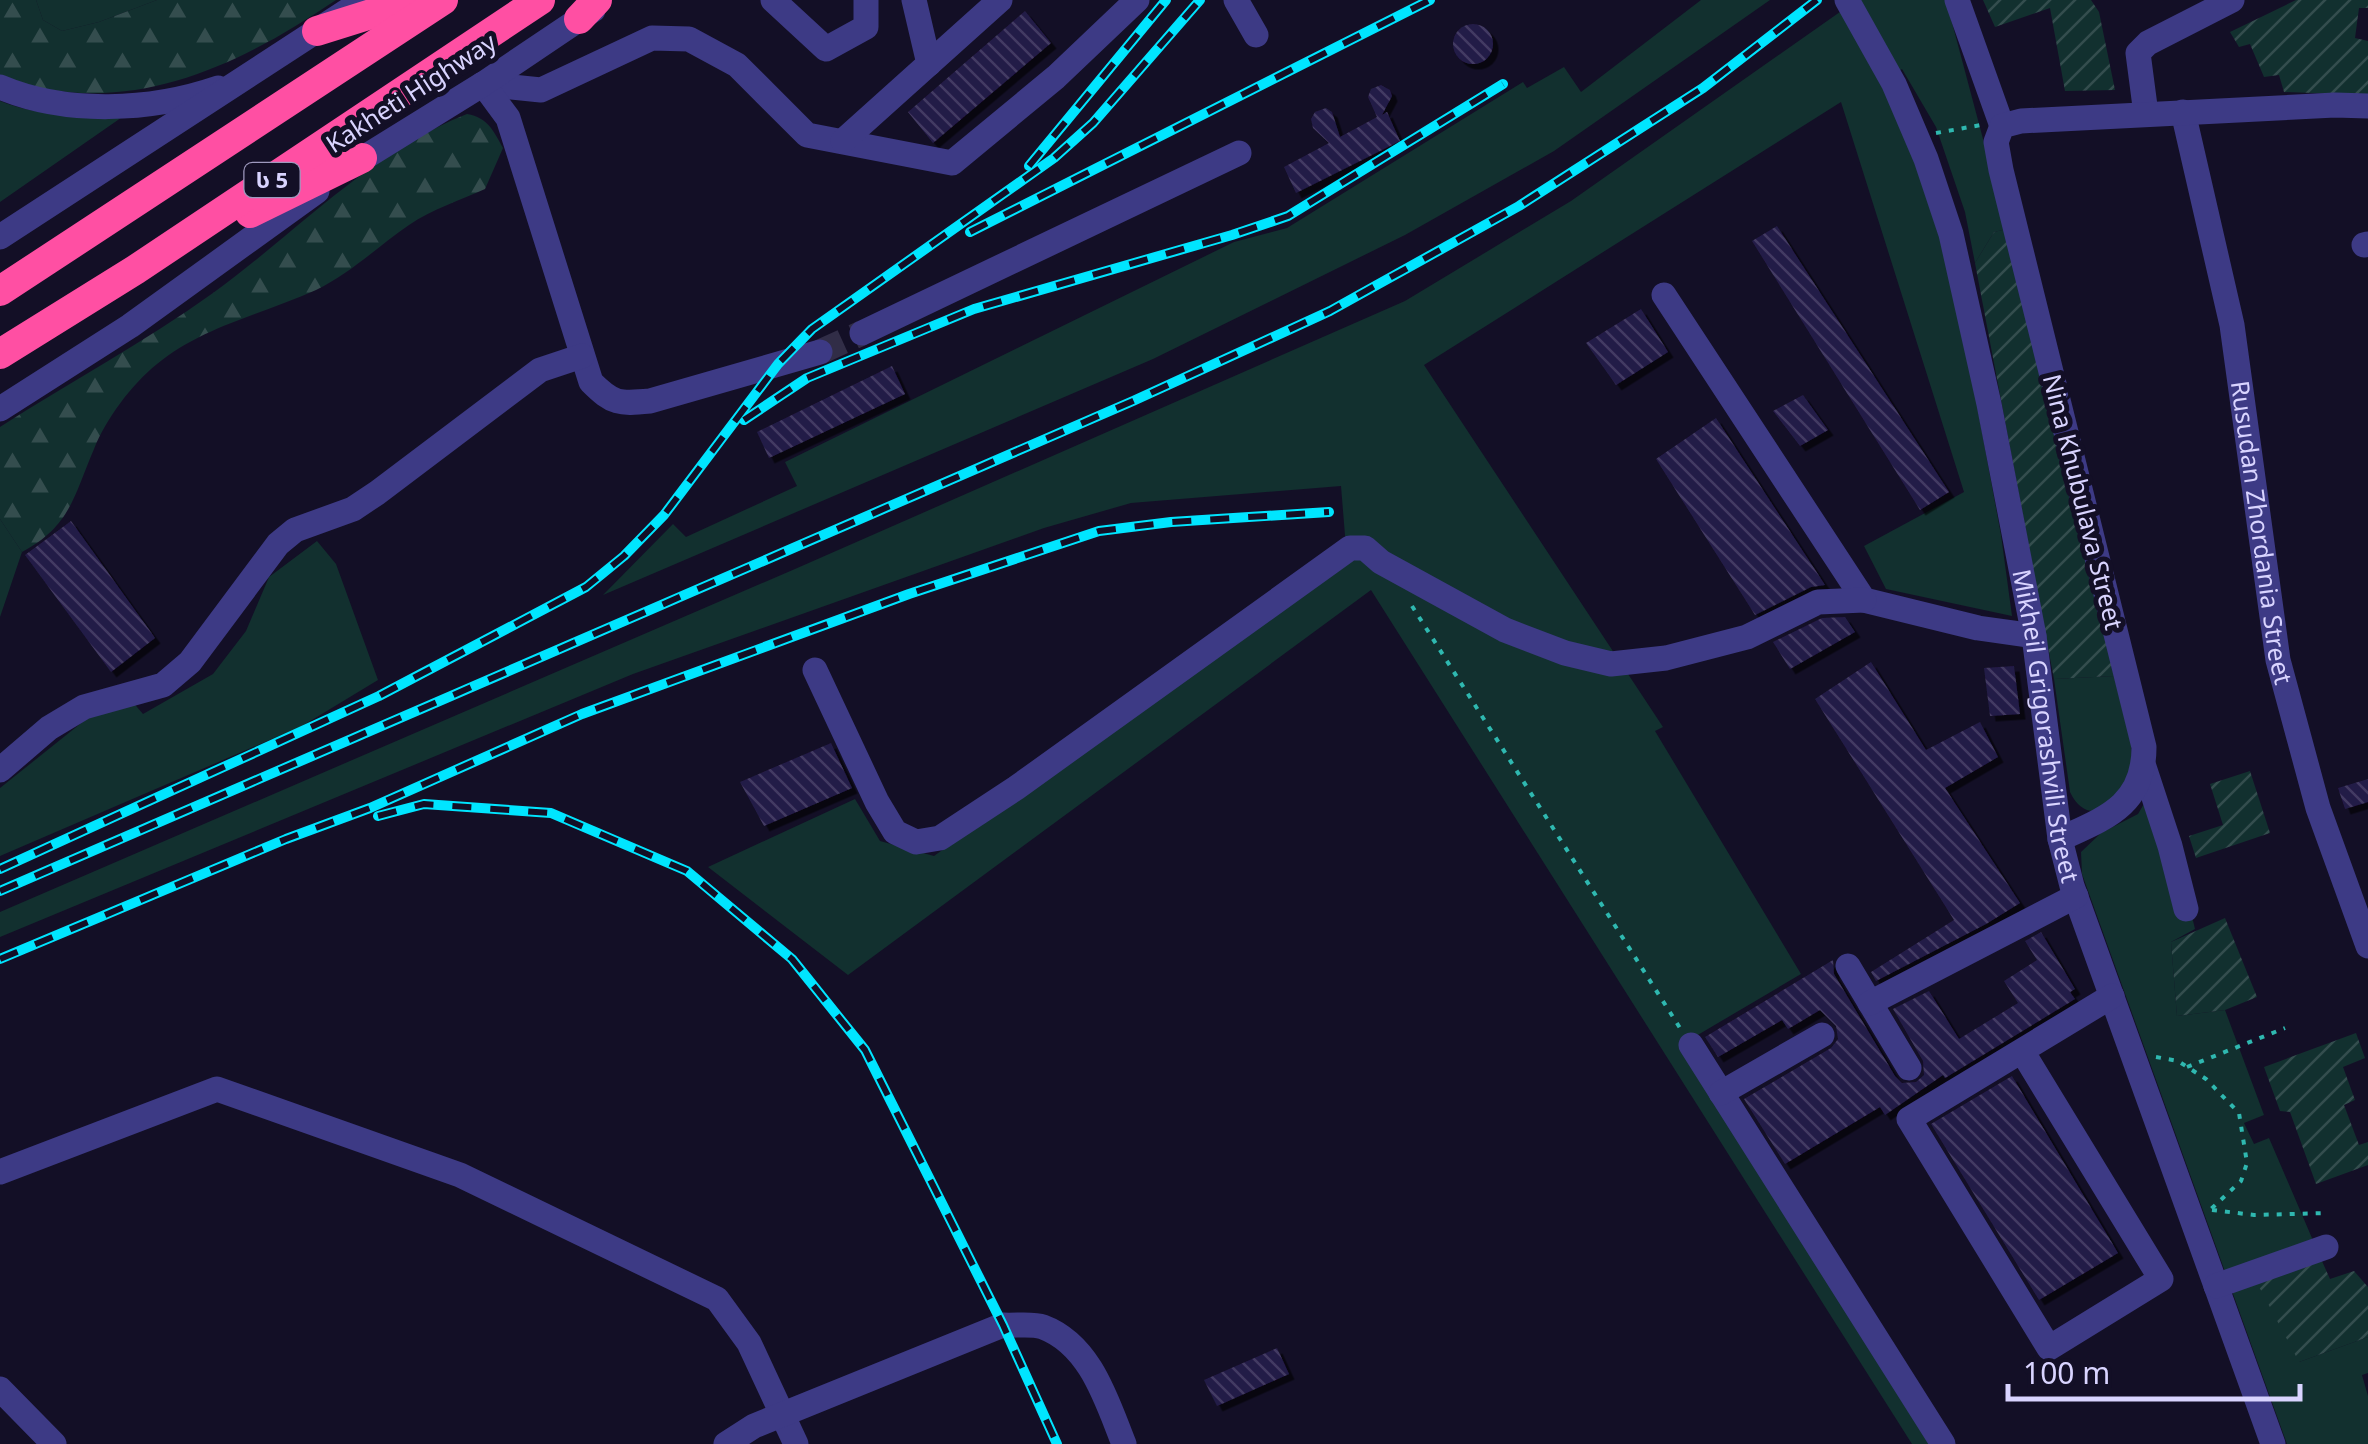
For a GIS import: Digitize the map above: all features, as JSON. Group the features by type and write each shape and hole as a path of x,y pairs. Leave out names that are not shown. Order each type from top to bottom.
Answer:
{"highway":[{"path":"317,30 416,0"},
{"name":"ს 5","path":"0,291 443,0"},
{"name":"Kakheti Highway","path":"0,354 136,270 540,0"},
{"path":"136,270 362,158"}],"street":[{"path":"0,237 364,0"},
{"name":"Kakheti Highway","path":"0,410 130,326 362,158 484,84 588,9 608,0"},
{"path":"773,0 826,48 866,27 866,0"},
{"path":"914,0 929,64"},
{"path":"844,141 1000,0"},
{"path":"1236,0 1256,35"},
{"name":"Mikheil Grigorashvili Street","path":"1847,0 1894,84 1951,234 2034,636 2060,839 2076,896 2132,1052 2199,1208 2216,1286 2272,1444"},
{"name":"Nina Khubulava Street","path":"1957,0 2001,124 1996,142 2001,170 2144,746 2144,767 2186,910"},
{"path":"2146,114 2138,53 2148,43 2232,0"},
{"path":"484,84 541,90 652,38 688,39 737,65 807,135 952,163 1056,76 1130,2"},
{"path":"0,88 52,104 95,106 200,94 260,70"},
{"path":"484,84 508,118 590,382 608,398 622,404 650,401 820,352"},
{"path":"2001,124 2183,112 2368,106"},
{"name":"Rusudan Zhordania Street","path":"2183,112 2232,325 2278,660 2318,808 2368,946"},
{"path":"862,332 1239,153"},
{"path":"1664,295 1864,600"},
{"path":"0,770 49,728 84,707 163,686 190,662 278,544 294,530 353,508 540,370 582,356"},
{"path":"815,670 886,817 895,832 916,842 940,838 1016,788 1350,548 1365,548 1381,562 1506,630 1564,653 1612,664 1666,658 1747,636 1818,602 1864,600 1978,628 2034,636"},
{"path":"2060,839 2110,816 2135,788 2144,767"},
{"path":"1870,1003 2076,896"},
{"path":"1848,966 1909,1068"},
{"path":"2022,1051 2161,1279 2048,1348 1909,1119 2112,996"},
{"path":"1721,1093 1822,1035"},
{"path":"1691,1045 1944,1444"},
{"path":"0,1172 217,1088 460,1175 717,1298 749,1342 796,1444"},
{"path":"2216,1286 2326,1247"},
{"path":"726,1444 754,1426 1003,1325 1042,1326 1075,1349 1098,1380 1124,1444"},
{"path":"0,1390 54,1444"}],"path":[{"path":"1916,136 2001,124"},
{"path":"1407,598 1691,1045"},
{"path":"2187,1067 2285,1028"},
{"path":"2132,1052 2178,1061 2206,1079 2239,1113 2247,1163 2241,1181 2199,1208"},
{"path":"2199,1208 2254,1215 2328,1213"}],"green space":[{"path":"0,0 36,0 43,20 62,31 157,0 336,0 218,66 134,90 90,93 46,89 0,77"},
{"path":"36,0 157,0 62,31 43,20"},
{"path":"1701,0 1770,0 1554,151 1405,235 1153,359 603,595 673,524 686,537 797,486 785,462 1234,242 1287,228 1523,82 1527,88 1564,67 1581,92"},
{"path":"1857,0 1946,0 2007,229 1994,232 1975,263 1965,212 1936,127 1902,69 1881,82 1946,237 2001,535 2012,616 1886,589 1864,546 1964,492 1841,102 1424,365 1663,727 1655,731 1801,974 1696,1036 1936,1444 1912,1444 1371,590 848,975 708,867 855,799 880,841 934,856 1347,560 1341,486 1131,503 1044,528 633,674 0,937 0,912 1405,301 1571,201"},
{"path":"1983,0 2091,0 2099,12 2115,90 2065,91 2050,8 1995,27"},
{"path":"2296,0 2368,0 2368,8 2359,8 2355,38 2368,41 2368,95 2284,92 2279,75 2264,77 2250,44 2239,47 2230,32"},
{"path":"0,101 48,113 128,113 0,202"},
{"path":"467,114 485,122 503,148 485,189 418,219 316,290 214,330 157,364 112,414 61,520 22,552 0,519 0,427 213,293 398,150"},
{"path":"2007,229 2114,676 2054,679 1975,263 1994,232"},
{"path":"0,519 22,552 0,617"},
{"path":"317,541 336,564 378,680 302,726 0,856 0,788 90,716 131,700 143,714 213,674 246,631 269,577"},
{"path":"2114,676 2130,740 2130,774 2108,805 2088,810 2070,792 2054,679"},
{"path":"2250,771 2270,833 2196,858 2189,836 2223,825 2210,784"},
{"path":"2159,778 2195,929 2171,942 2177,1016 2225,1010 2264,1115 2244,1123 2254,1144 2269,1138 2321,1259 2299,1362 2368,1337 2368,1373 2362,1375 2368,1396 2368,1444 2287,1444 2082,874 2081,852 2101,833 2138,814"},
{"path":"2225,918 2257,997 2225,1010 2177,1016 2171,942"},
{"path":"2356,1033 2365,1058 2343,1067 2355,1100 2344,1105 2359,1145 2368,1142 2368,1165 2316,1184 2290,1112 2280,1111 2264,1067"},
{"path":"2321,1259 2330,1279 2354,1271 2368,1287 2368,1337 2299,1362 2256,1281"}],"building":[{"path":"1025,11 1051,43 933,143 908,112"},
{"path":"1473,24 1487,30 1493,44 1487,58 1473,64 1459,58 1453,44 1459,30"},
{"path":"1381,85 1392,96 1382,115 1387,112 1400,141 1296,193 1284,167 1329,143 1313,128 1311,119 1315,112 1326,108 1332,112 1340,137 1377,117 1368,97 1371,89"},
{"path":"1777,226 1949,492 1920,510 1752,241"},
{"path":"1641,309 1668,352 1616,385 1586,343"},
{"path":"892,366 905,394 769,458 757,432"},
{"path":"1803,395 1828,430 1800,446 1773,411"},
{"path":"1716,418 1825,585 1811,587 1755,615 1656,459"},
{"path":"71,521 155,638 111,672 25,555"},
{"path":"1845,617 1855,632 1790,669 1773,642 1822,618"},
{"path":"1871,662 1926,750 1980,722 1998,757 1945,788 2020,903 1876,981 1871,972 1954,920 1815,699"},
{"path":"2014,666 2020,714 1990,716 1984,668"},
{"path":"831,743 852,788 764,826 740,782"},
{"path":"2368,779 2368,802 2345,809 2338,788"},
{"path":"2041,932 2075,989 2070,992 2075,999 1945,1078 1943,1075 1885,1115 1880,1107 1785,1164 1744,1099 1831,1048 1838,1039 1836,1026 1820,1010 1788,1029 1782,1020 1718,1057 1705,1037 1833,960 1834,974 1895,1076 1902,1083 1916,1082 1924,1075 1923,1061 1893,1009 1929,991 1959,1039 2018,1003 2004,981 2037,960 2025,941"},
{"path":"2012,1076 2118,1253 2039,1300 1931,1124"},
{"path":"1277,1348 1289,1374 1217,1406 1204,1380"}],"tunnel":[{"path":"820,352 862,333"}],"railway":[{"path":"1029,166 1166,0"},
{"path":"0,869 379,696 586,587 664,515 778,364 812,329 1054,158 1093,123 1200,0"},
{"path":"970,232 1430,0"},
{"path":"0,891 1133,401 1330,311 1519,206 1703,88 1817,0"},
{"path":"744,420 807,378 974,309 1288,216 1503,84"},
{"path":"0,959 286,839 370,808 582,714 909,594 1099,531 1171,522 1329,512"},
{"path":"378,816 424,804 551,813 687,871 792,959 865,1050 1003,1325 1057,1444"}]}
